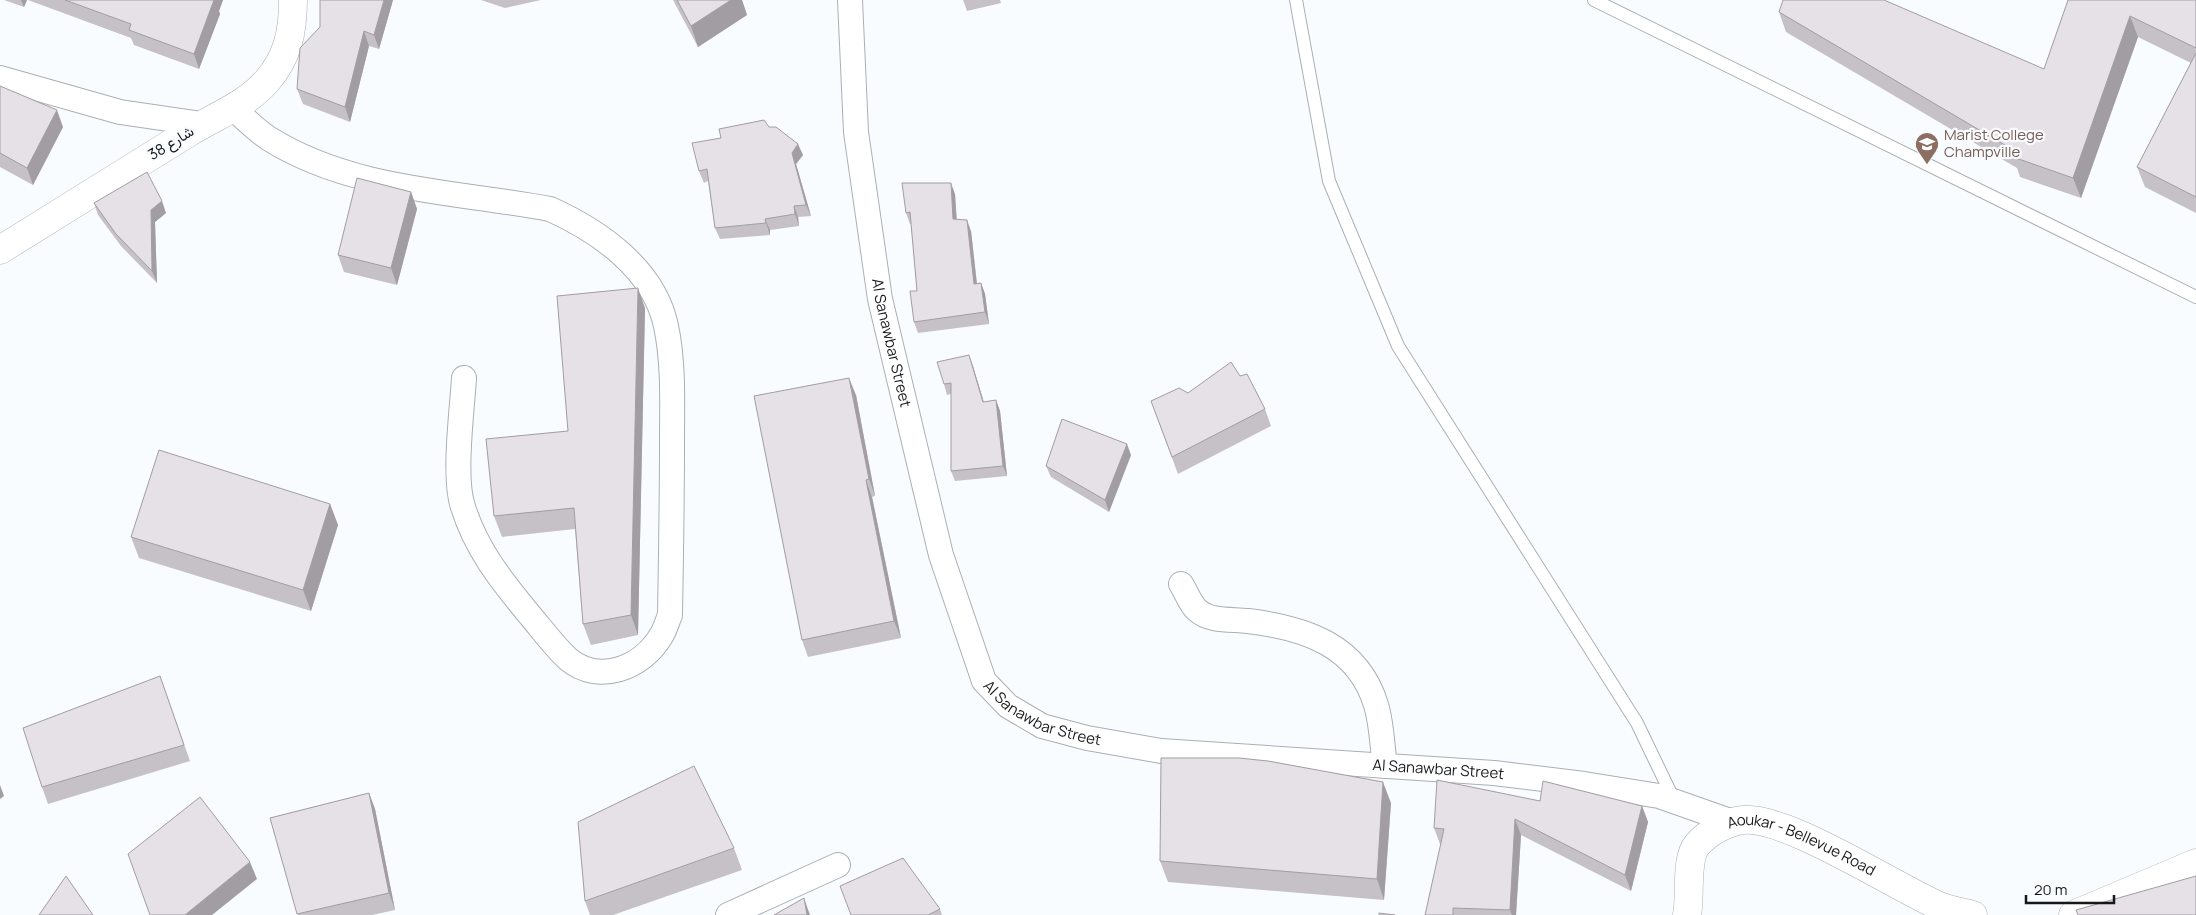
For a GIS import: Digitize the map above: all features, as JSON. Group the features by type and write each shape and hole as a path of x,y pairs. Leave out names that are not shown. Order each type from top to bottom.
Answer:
{"street":[{"name":"شارع 38","path":"0,250 202,124 249,98 267,80 287,49 293,27 293,0"},
{"name":"Al Sanawbar Street","path":"850,0 856,132 880,299 941,555 984,681 1008,706 1042,726 1087,738 1161,751 1494,773 1584,784 1658,796 1733,822"},
{"path":"0,78 120,112 202,124"},
{"path":"233,108 267,137 331,168 371,181 550,209 575,220 604,239 631,262 651,291 666,324 672,366 670,615 662,635 651,650 637,662 621,670 604,674 585,669 569,660 501,582 486,559 470,529 462,504 459,481 464,378"},
{"path":"1181,584 1197,610 1215,618 1275,624 1314,635 1346,656 1366,681 1376,706 1385,766"},
{"name":"Aoukar - Bellevue Road","path":"1687,915 1692,859 1696,846 1716,829 1733,822 1745,820 1765,823 1802,836 1938,905 1973,915"},
{"path":"2073,915 2196,863"},
{"path":"728,915 838,865"}],"lane":[{"path":"1296,0 1330,181 1398,346 1636,723 1675,802"},
{"path":"1594,0 2196,296"}],"building":[{"path":"65,0 214,0 194,54 129,30 131,24"},
{"path":"320,0 384,0 374,35 364,31 345,107 297,89 300,48 320,27"},
{"path":"677,0 731,0 691,26"},
{"path":"1783,0 1884,0 2044,69 2068,0 2196,0 2196,48 2130,16 2073,178 2013,157 2015,151 1779,12"},
{"path":"2196,53 2196,197 2137,167"},
{"path":"0,86 57,110 27,168 0,153"},
{"path":"764,120 769,127 776,127 798,144 792,153 806,205 794,206 795,214 765,219 766,223 715,228 707,169 699,171 692,143 721,138 719,129"},
{"path":"147,172 162,201 151,210 152,271 116,234 94,203"},
{"path":"357,178 411,192 391,268 338,255"},
{"path":"902,183 951,183 953,219 967,220 974,284 981,283 985,312 914,322 910,291 917,291 910,212 906,213"},
{"path":"638,288 631,615 583,624 574,508 494,516 486,439 568,431 557,296"},
{"path":"969,355 983,402 996,400 1003,466 951,471 951,383 944,384 937,362"},
{"path":"1231,362 1240,376 1247,374 1265,409 1172,457 1151,401 1179,388 1188,393"},
{"path":"849,378 869,479 866,480 894,621 802,640 754,396"},
{"path":"1062,419 1127,444 1105,500 1046,466"},
{"path":"159,450 330,504 303,590 131,537"},
{"path":"160,676 184,745 42,787 23,728"},
{"path":"1161,758 1239,758 1268,761 1383,782 1377,879 1160,861"},
{"path":"694,766 734,848 585,901 578,822"},
{"path":"1437,780 1540,801 1543,781 1642,806 1625,875 1515,819 1510,910 1453,908 1453,915 1425,915 1444,829 1434,828"},
{"path":"369,793 389,893 297,914 270,818"},
{"path":"200,797 250,862 185,915 150,915 128,854"},
{"path":"903,858 940,909 928,915 851,915 840,886"},
{"path":"66,876 93,915 39,915"},
{"path":"2196,876 2196,915 2078,915 2076,910"},
{"path":"804,898 807,915 774,915"},
{"path":"1379,913 1395,915 1379,915"}],"place":[{"name":"Marist College Champville","path":"1927,165"}]}
